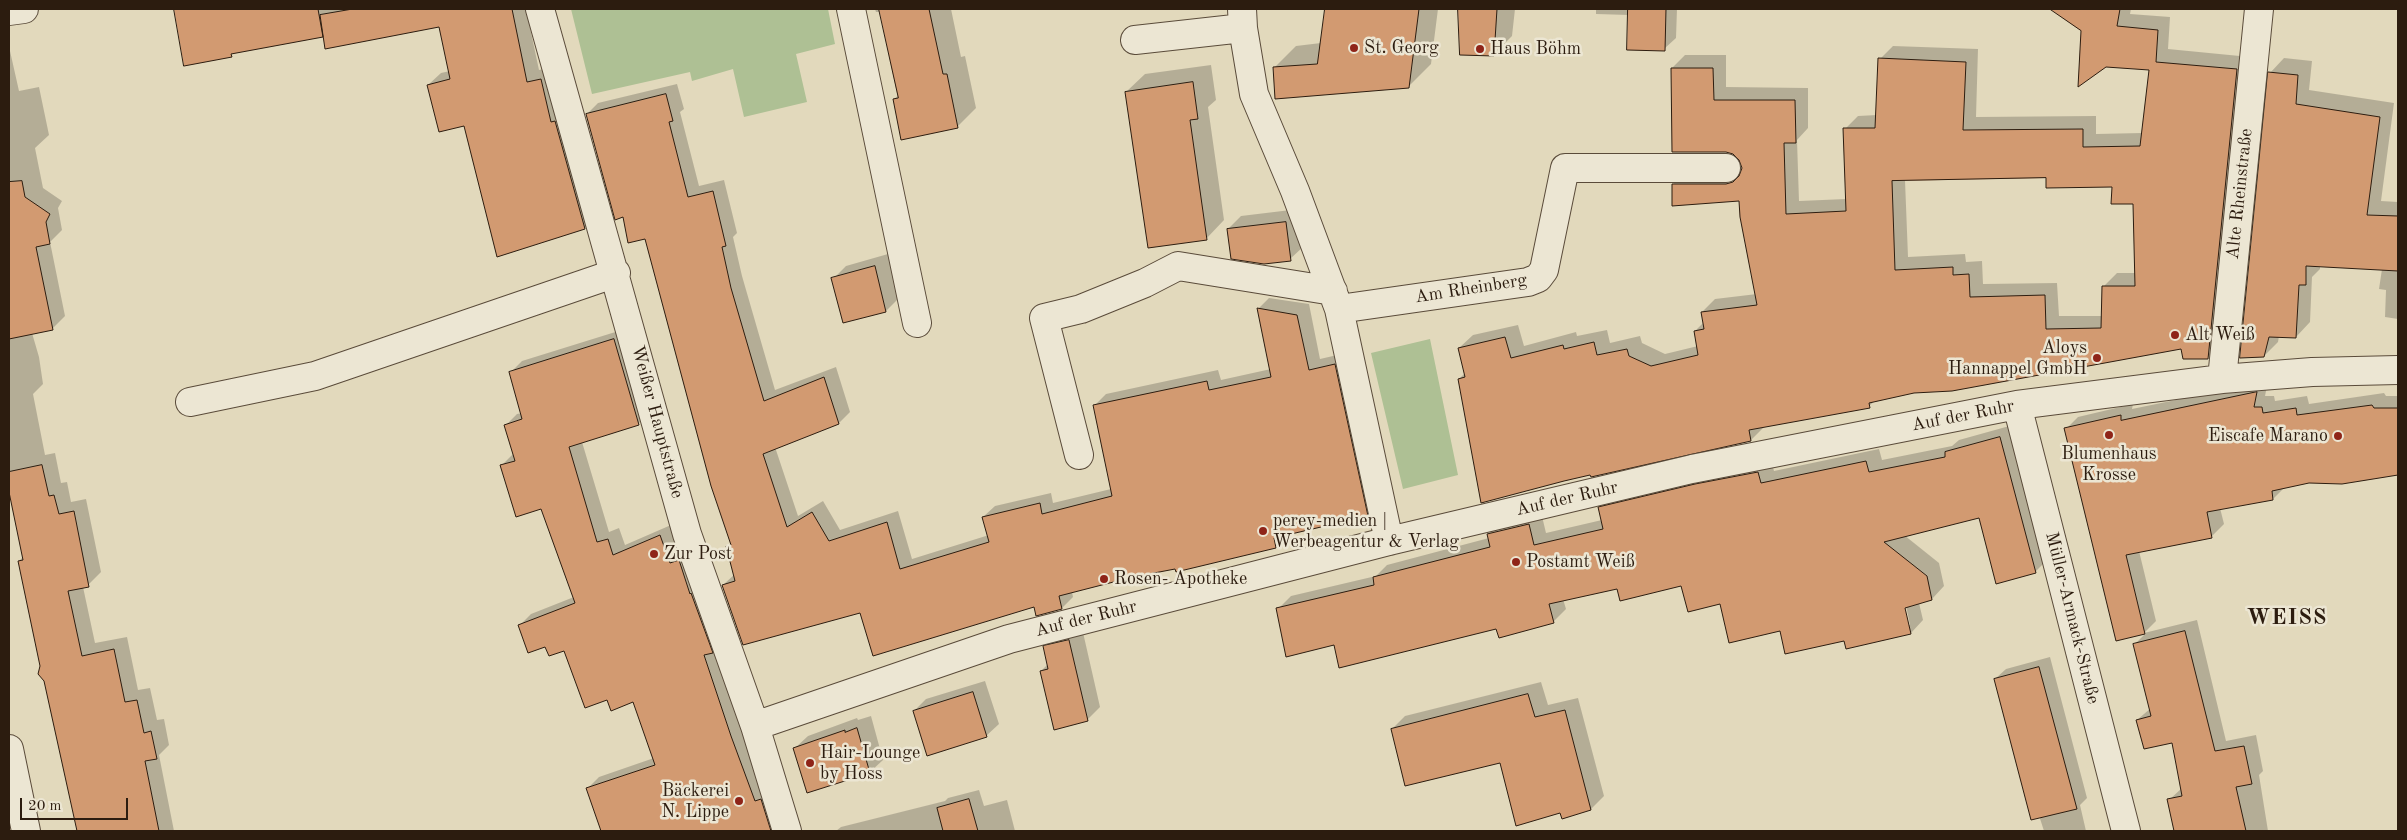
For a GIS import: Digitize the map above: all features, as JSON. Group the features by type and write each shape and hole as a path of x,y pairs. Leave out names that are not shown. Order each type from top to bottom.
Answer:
{"street":[{"path":"9,12 24,9"},
{"name":"Weißer Hauptstraße","path":"540,9 616,273 687,534 756,726 788,831"},
{"path":"850,9 918,322"},
{"name":"Alte Rheinstraße","path":"2222,379 2258,9"},
{"path":"1135,40 1243,18 1254,94 1295,191 1336,300 1389,541"},
{"name":"Am Rheinberg","path":"1336,300 1528,282 1538,278 1544,270 1565,168 1726,168"},
{"path":"1079,455 1044,318 1081,309 1145,283 1178,266 1336,300"},
{"path":"190,402 315,376 616,273"},
{"name":"Auf der Ruhr","path":"756,726 1010,638 1389,541 1692,469 2018,405 2222,379 2312,372 2398,370"},
{"name":"Müller-Armack-Straße","path":"2018,405 2126,831"},
{"path":"9,749 26,831"}],"green space":[{"path":"571,9 828,9 835,44 796,54 807,102 744,117 733,69 692,81 690,72 592,94"},
{"path":"1430,339 1458,475 1403,489 1371,353"}],"building":[{"path":"174,9 318,9 323,37 231,54 232,57 184,66"},
{"path":"353,9 512,9 527,82 541,79 551,122 555,121 585,229 497,257 464,126 439,132 427,85 450,79 439,27 325,49 320,15"},
{"path":"879,9 929,9 943,74 947,74 958,128 901,140 893,99 898,98"},
{"name":"St. Georg","path":"1325,9 1419,9 1409,88 1275,99 1273,67 1317,64"},
{"path":"1458,9 1497,9 1494,56 1460,55"},
{"path":"1628,9 1666,9 1665,51 1627,50"},
{"path":"2050,9 2120,9 2117,26 2158,30 2156,62 2237,69 2208,359 2183,359 2181,349 1952,391 1914,393 1869,403 1870,408 1749,430 1751,441 1591,477 1590,475 1481,503 1458,379 1465,377 1458,348 1505,337 1511,358 1563,345 1564,349 1594,342 1597,355 1627,349 1629,356 1651,366 1698,355 1694,331 1704,329 1701,312 1757,305 1740,217 1739,201 1672,206 1672,184 1726,184 1733,182 1739,176 1742,168 1739,160 1733,154 1726,152 1672,152 1671,68 1713,68 1714,100 1795,100 1796,143 1784,143 1786,214 1846,211 1843,128 1875,128 1878,58 1966,62 1963,130 2083,129 2083,147 2140,146 2149,70 2106,67 2078,87 2081,31","holes":["2046,178 2046,188 2112,187 2111,204 2133,204 2135,286 2102,286 2101,328 2046,329 2045,295 1970,297 1969,274 1953,275 1953,267 1895,270 1892,181"]},
{"path":"2268,72 2298,75 2296,104 2380,117 2367,215 2398,216 2398,271 2306,266 2306,285 2299,285 2296,338 2269,337 2264,357 2240,358"},
{"path":"1193,82 1198,119 1190,120 1207,240 1148,248 1125,92"},
{"path":"666,94 673,121 669,122 688,197 713,191 726,246 722,247 731,288 764,401 824,377 839,424 763,454 787,527 812,512 829,541 887,522 900,569 989,542 982,517 1040,503 1042,514 1112,496 1093,405 1207,381 1209,390 1271,377 1257,308 1297,315 1309,370 1335,364 1368,516 1274,538 1276,548 1176,572 1175,569 1133,577 1059,596 1062,609 1036,616 1034,607 873,656 860,613 743,645 722,585 735,581 726,546 731,545 711,486 645,239 628,243 623,217 615,220 586,114"},
{"path":"22,181 25,197 50,214 46,222 50,244 36,247 53,330 9,339 9,182"},
{"path":"1286,222 1291,261 1264,264 1231,259 1227,229"},
{"path":"875,266 886,312 843,323 831,278"},
{"path":"614,339 639,425 569,447 597,542 608,539 613,555 660,535 670,563 679,560 713,653 704,655 731,736 755,801 761,799 771,831 601,831 586,788 655,765 633,702 611,711 607,700 585,708 564,651 549,656 545,647 528,653 518,625 575,603 541,509 516,517 500,465 515,461 504,425 522,419 509,372"},
{"path":"2257,392 2254,407 2262,407 2263,413 2296,408 2297,415 2372,405 2374,408 2398,408 2398,475 2342,484 2309,483 2272,491 2273,500 2207,512 2212,538 2126,555 2145,634 2116,641 2064,428 2121,415 2121,420"},
{"path":"2000,437 2036,573 1996,584 1979,518 1884,542 1927,576 1932,600 1905,608 1911,634 1846,649 1844,641 1785,654 1780,631 1729,643 1720,604 1688,612 1681,586 1620,601 1617,589 1549,604 1554,623 1499,638 1496,629 1339,668 1334,645 1286,657 1276,608 1374,585 1373,577 1490,547 1487,534 1529,524 1534,545 1603,529 1598,507 1695,484 1758,472 1761,483 1866,461 1869,472 1945,457 1945,452"},
{"path":"42,465 49,496 54,495 59,514 74,511 89,587 68,591 82,656 114,649 125,702 137,700 144,733 151,731 157,759 145,761 159,831 77,831 44,681 38,674 40,666 18,561 23,560 9,492 9,472"},
{"path":"2185,631 2215,751 2244,746 2252,784 2236,787 2246,831 2174,831 2167,799 2182,796 2172,743 2144,749 2136,720 2151,716 2133,644"},
{"path":"1069,640 1088,721 1054,730 1040,671 1048,669 1043,646"},
{"path":"2039,667 2077,809 2031,820 1994,679"},
{"path":"973,692 987,737 927,756 913,711"},
{"path":"1528,694 1535,717 1565,710 1591,810 1562,819 1560,813 1516,826 1500,763 1405,786 1391,729"},
{"path":"857,728 870,773 807,793 793,748 845,730 845,732"},
{"path":"969,799 978,831 943,831 937,808"}],"place":[{"name":"St. Georg","path":"1354,48"},
{"name":"Haus Böhm","path":"1480,49"},
{"name":"Alt Weiß","path":"2175,335"},
{"name":"Aloys Hannappel GmbH","path":"2097,358"},
{"name":"Blumenhaus Krosse","path":"2109,435"},
{"name":"Eiscafe Marano","path":"2338,436"},
{"name":"perey-medien | Werbeagentur & Verlag","path":"1263,531"},
{"name":"Zur Post","path":"654,554"},
{"name":"Postamt Weiß","path":"1516,562"},
{"name":"Rosen- Apotheke","path":"1104,579"},
{"name":"Hair-Lounge by Hoss","path":"810,763"},
{"name":"Bäckerei N. Lippe","path":"739,801"}],"district":[{"name":"WEISS","path":"2287,618"}]}
